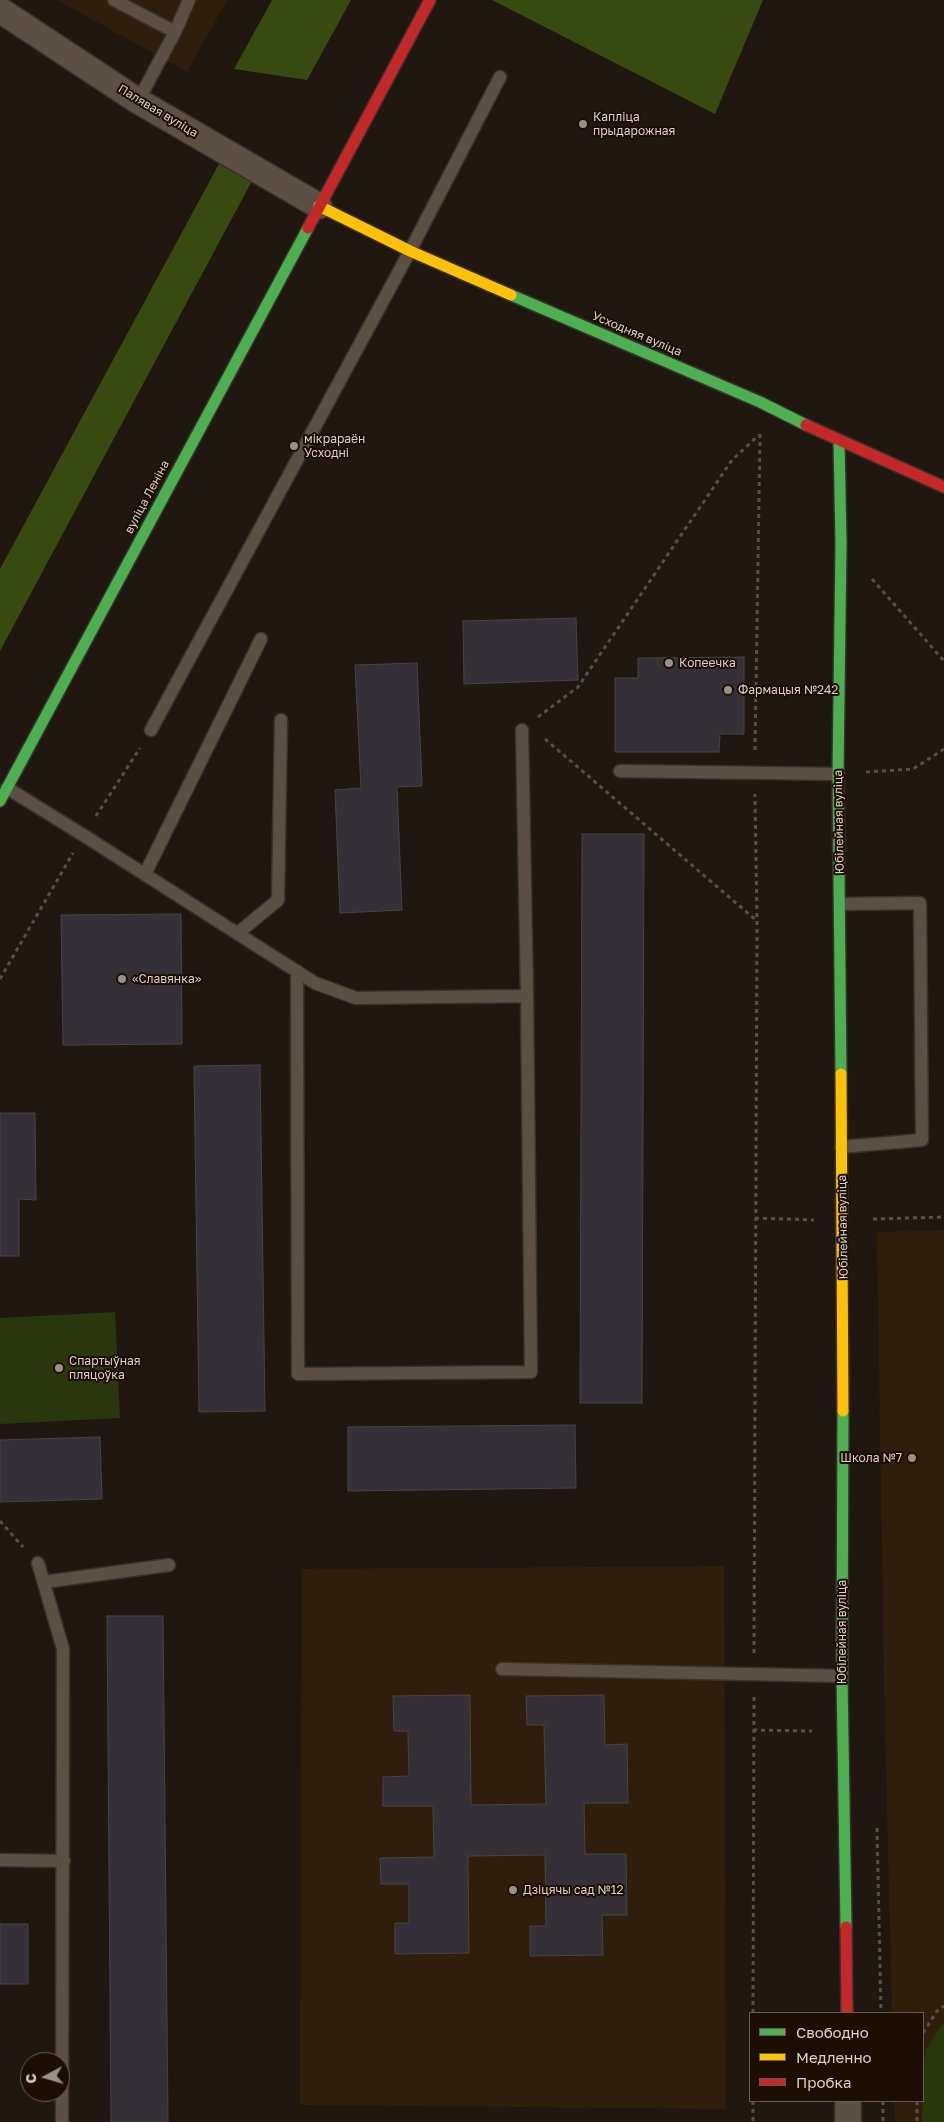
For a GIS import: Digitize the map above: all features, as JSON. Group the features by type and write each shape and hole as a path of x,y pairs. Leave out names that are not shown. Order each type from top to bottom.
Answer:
{"main road":[{"name":"вуліца Леніна","path":"0,801 430,0"},
{"name":"Усходняя вуліца","path":"319,206 410,251 760,402 839,441 944,487"},
{"name":"Юбілейная вуліца","path":"839,441 841,543 838,774 843,1220 842,1676 847,2012"}],"street":[{"name":"Палявая вуліца","path":"0,10 138,101 319,206"},
{"path":"848,2102 848,2122"}],"lane":[{"path":"114,0 175,32"},
{"path":"138,101 175,32 189,0"},
{"path":"151,730 410,251 500,78"},
{"path":"145,874 261,639"},
{"path":"238,933 278,900 281,720"},
{"path":"297,971 298,1374 531,1372 525,727"},
{"path":"620,771 838,774"},
{"path":"7,788 316,983 356,998 528,996"},
{"path":"840,904 920,903 922,1140 842,1147"},
{"path":"38,1563 63,1649 62,2122"},
{"path":"44,1582 169,1565"},
{"path":"502,1669 842,1676"},
{"path":"0,1860 64,1862"}],"path":[{"path":"753,2012 757,921 754,772 760,402"},
{"path":"757,921 525,727 578,687 732,460 760,435"},
{"path":"841,543 944,661"},
{"path":"838,774 913,769 944,749"},
{"path":"0,1521 38,1563"},
{"path":"924,2031 936,2011 944,2006"},
{"path":"753,2102 753,2122"},
{"path":"883,2102 883,2122"},
{"path":"917,2102 917,2122"}],"shaded area":[{"path":"57,0 227,0 187,72"},
{"name":"Школа №7","path":"944,1230 944,2122 895,2122 894,2102 924,2102 924,2012 892,2012 884,1683 877,1232"},
{"name":"Дзіцячы сад №12","path":"724,1566 726,2109 300,2105 302,1569"}],"green space":[{"path":"272,0 351,0 307,80 234,69"},
{"path":"492,0 763,0 715,114"},
{"path":"220,162 253,179 0,651 0,569"},
{"name":"Спартыўная пляцоўка","path":"115,1312 120,1418 0,1424 0,1318"},
{"path":"944,2022 944,2122 922,2122 926,2049"}],"building":[{"path":"576,618 578,680 464,684 463,621"},
{"path":"744,657 744,734 720,734 719,752 615,752 615,678 638,678 638,658"},
{"path":"417,663 422,786 397,787 402,910 340,913 335,790 361,788 355,665"},
{"path":"582,834 644,834 642,1403 580,1403"},
{"name":"«Славянка»","path":"181,914 182,1044 63,1045 61,915"},
{"path":"260,1065 265,1411 199,1412 194,1066"},
{"path":"0,1113 35,1113 36,1200 19,1199 19,1256 0,1256"},
{"path":"575,1425 576,1488 348,1491 348,1427"},
{"path":"100,1437 102,1499 0,1502 0,1440"},
{"path":"107,1616 163,1616 168,2122 111,2122"},
{"name":"Дзіцячы сад №12","path":"470,1695 471,1805 546,1804 544,1725 527,1725 526,1696 604,1695 605,1745 627,1744 628,1803 584,1803 585,1854 626,1854 627,1915 602,1915 603,1955 530,1956 530,1926 546,1926 545,1855 468,1856 469,1953 395,1954 395,1923 409,1923 409,1884 381,1884 380,1858 434,1857 433,1806 383,1806 383,1777 409,1776 408,1731 394,1731 393,1696"},
{"path":"0,1924 28,1924 28,1984 0,1984"}],"traffic: fast":[{"path":"0,801 308,228"},
{"path":"511,295 760,402 806,425"},
{"path":"839,441 841,543 838,774 841,1074"},
{"path":"843,1411 842,1676 846,1927"}],"traffic: slow":[{"path":"319,206 410,251 511,295"},
{"path":"841,1074 843,1411"}],"traffic: jam":[{"path":"308,228 430,0"},
{"path":"806,425 944,487"},
{"path":"846,1927 847,2012"}],"place":[{"name":"Капліца прыдарожная","path":"583,124"},
{"name":"мікрараён Усходні","path":"294,446"},
{"name":"Копеечка","path":"669,663"},
{"name":"Фармацыя №242","path":"728,690"},
{"name":"«Славянка»","path":"122,979"},
{"name":"Спартыўная пляцоўка","path":"59,1368"},
{"name":"Школа №7","path":"912,1458"},
{"name":"Дзіцячы сад №12","path":"513,1890"}]}
